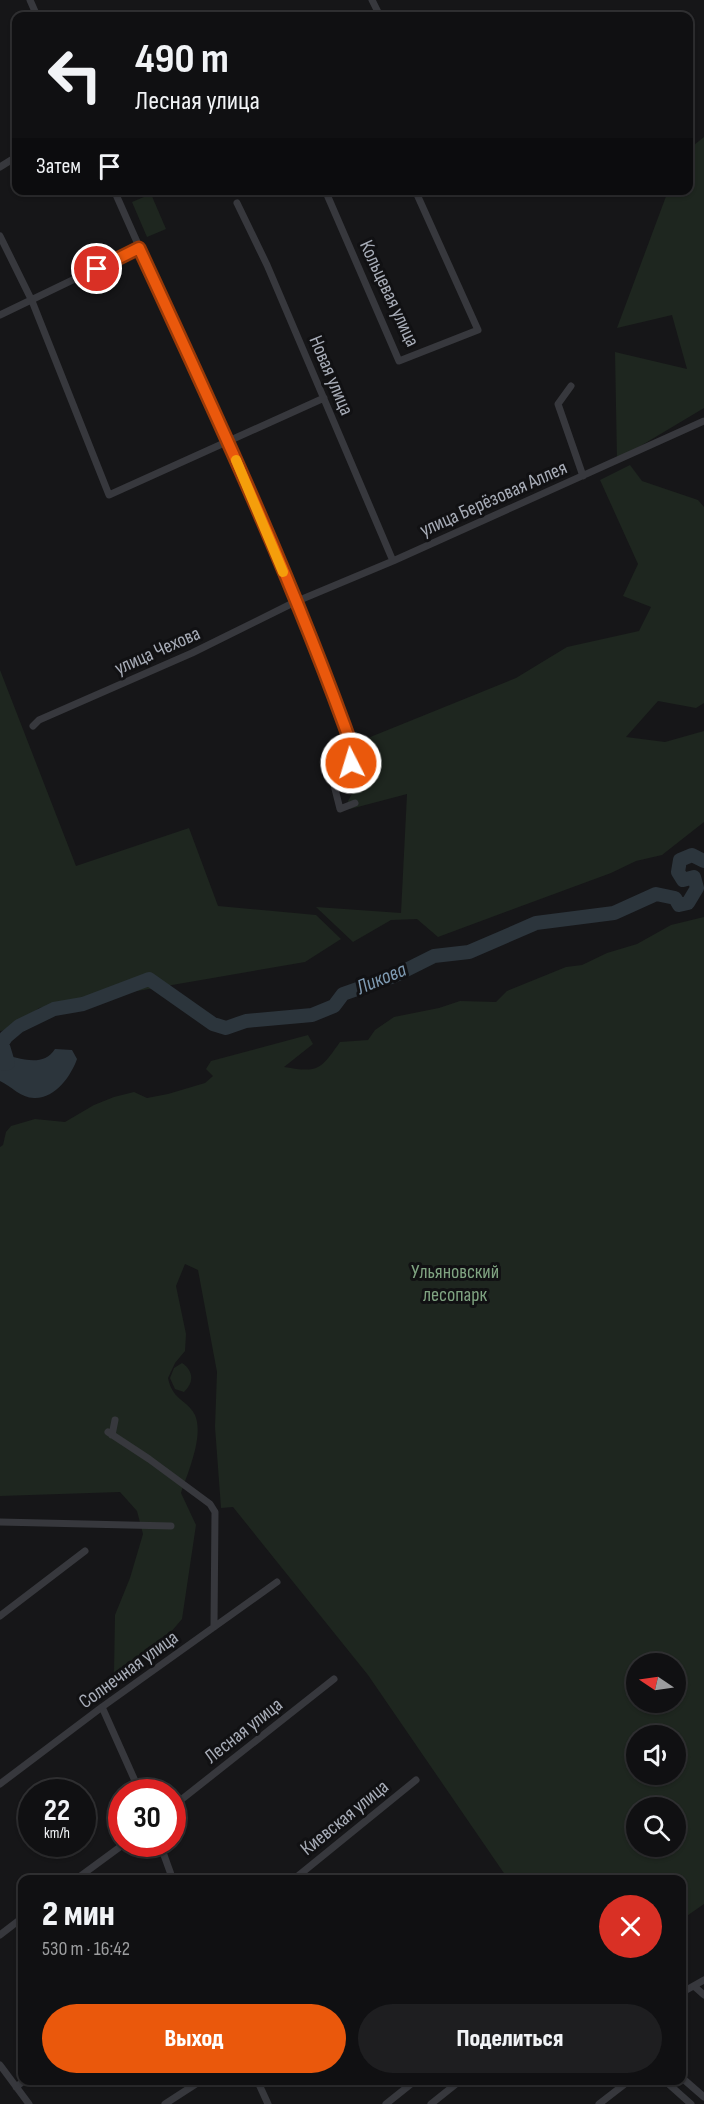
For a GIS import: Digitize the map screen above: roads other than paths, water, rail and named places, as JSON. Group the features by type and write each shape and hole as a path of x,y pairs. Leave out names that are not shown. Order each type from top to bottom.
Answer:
{"street":[{"path":"116,195 228,441 327,676 354,752 351,763 332,777 340,809 355,803"},
{"name":"Кольцевая улица","path":"328,195 399,361 478,330 417,195"},
{"name":"Новая улица","path":"237,203 324,398 393,561"},
{"path":"0,236 32,301 109,495 324,398"},
{"path":"0,315 139,248"},
{"path":"571,386 555,403 584,476"},
{"name":"улица Берёзовая Аллея","path":"295,602 393,561 704,421"},
{"name":"улица Чехова","path":"33,726 39,720 192,653 295,602"},
{"path":"115,1420 110,1433 210,1504 215,1512 214,1627"},
{"path":"0,1522 171,1526"},
{"path":"0,1616 85,1551"},
{"name":"Солнечная улица","path":"0,1784 102,1707 277,1582"},
{"name":"Лесная улица","path":"186,1796 334,1679"},
{"path":"102,1707 134,1779"},
{"name":"Киевская улица","path":"299,1875 416,1780"},
{"path":"82,1875 108,1856"},
{"path":"165,1857 171,1875"},
{"path":"0,1935 18,1921"},
{"path":"686,1991 704,1980"},
{"path":"695,1987 704,1995"},
{"path":"0,2065 29,2104"},
{"path":"686,2081 704,2097"},
{"path":"165,2104 194,2085"},
{"path":"259,2085 268,2104"},
{"path":"386,2104 411,2085"},
{"path":"430,2104 455,2085"},
{"path":"599,2104 624,2085"},
{"path":"670,2085 691,2104"}],"waterway":[{"name":"Ликова","path":"0,1064 8,1063 2,1043 19,1026 54,1009 83,1004 149,979 213,1024 226,1028 246,1021 312,1015 334,1006 343,994 394,976 434,956 469,952 536,923 614,913 656,894 675,898 679,905 688,903 697,888 694,877 683,880 678,872 680,860 692,855 704,861"}],"park label":[{"name":"Ульяновский лесопарк","path":"455,1282"}]}
